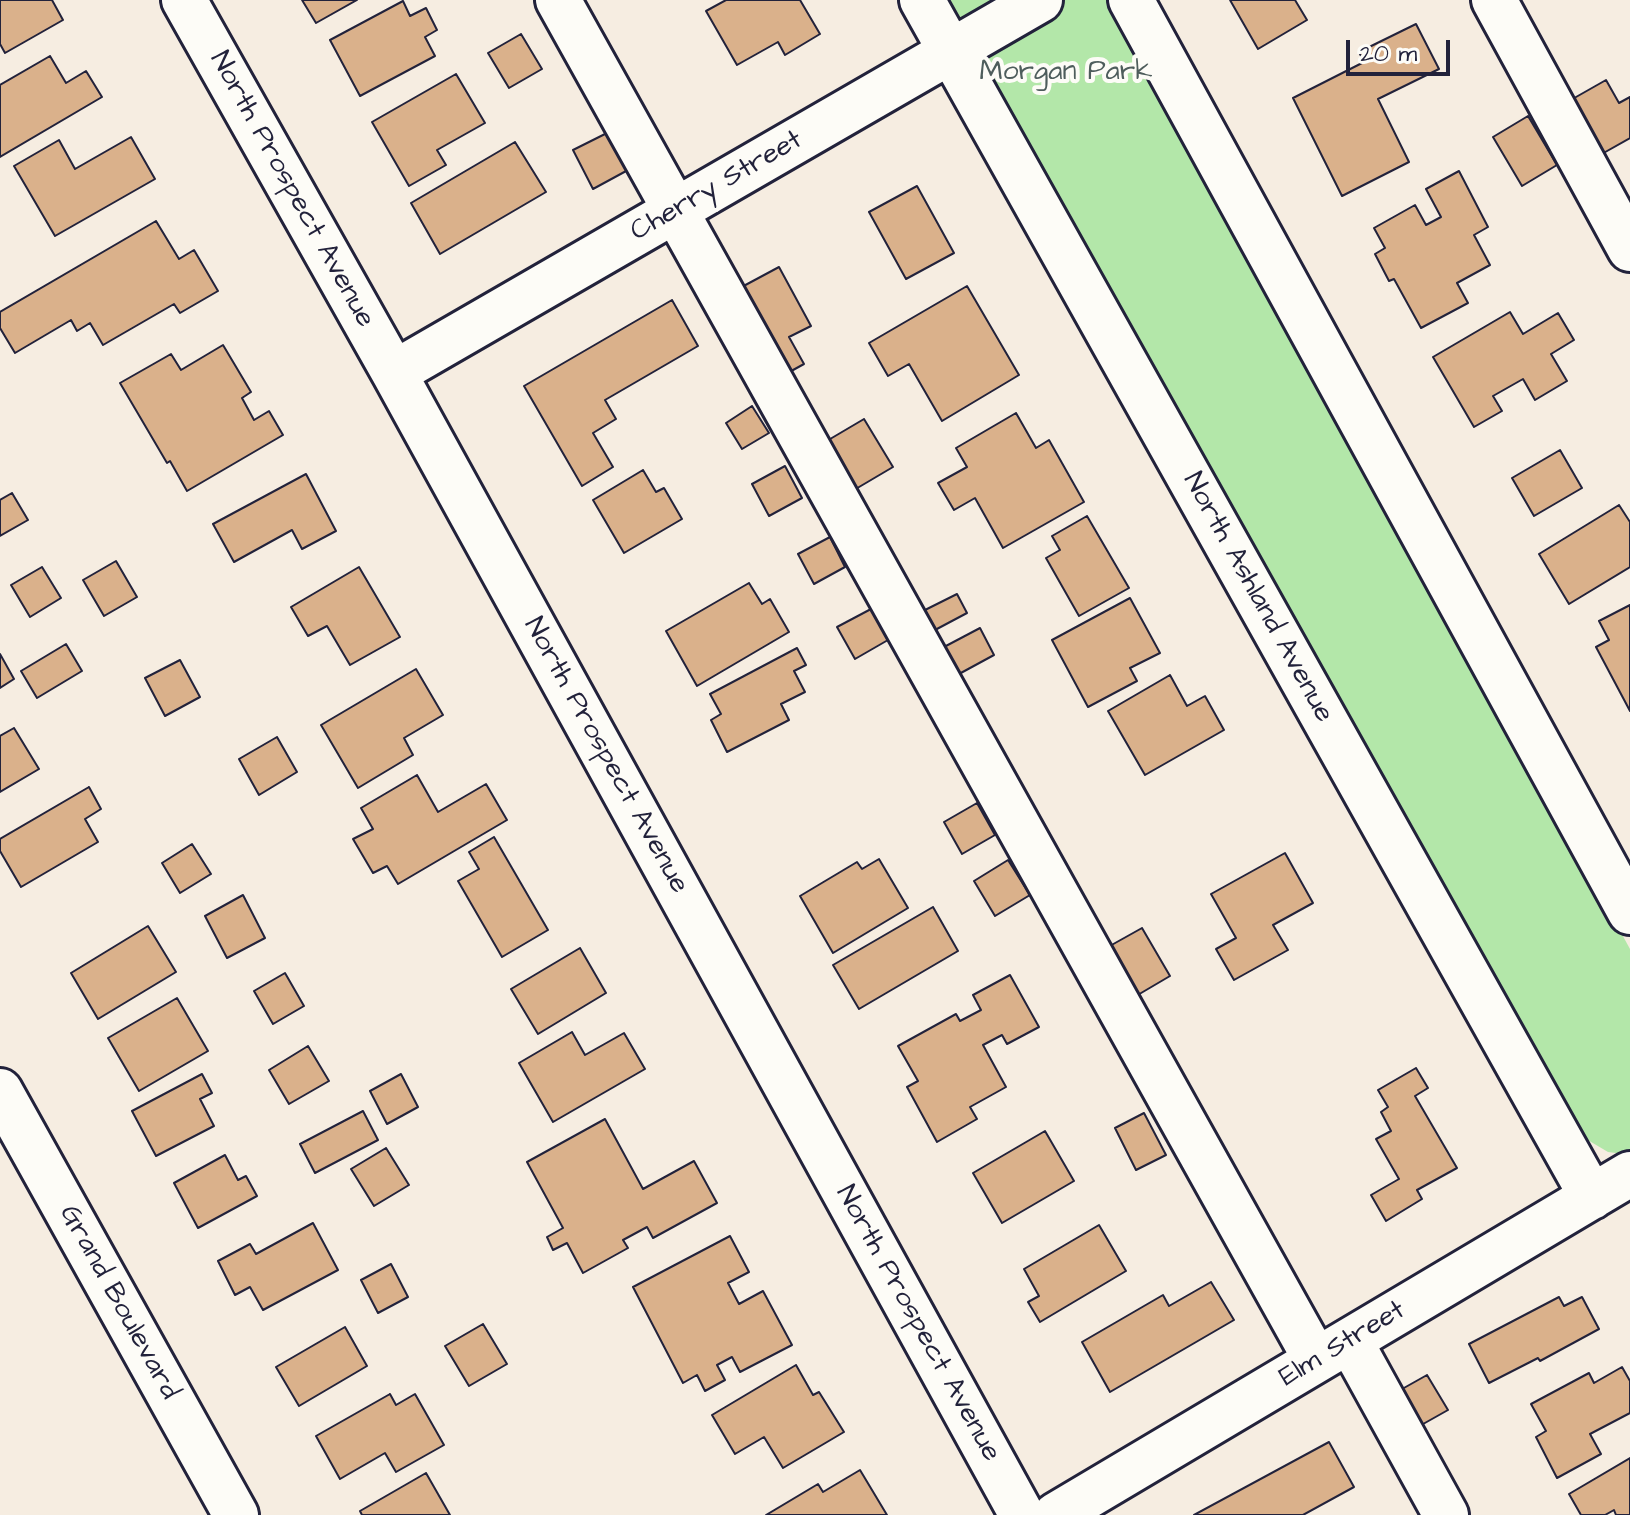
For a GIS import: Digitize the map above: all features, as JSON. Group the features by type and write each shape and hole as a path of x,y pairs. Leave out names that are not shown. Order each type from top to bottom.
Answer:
{"street":[{"name":"North Prospect Avenue","path":"184,0 394,373 1022,1515"},
{"path":"558,0 674,211 1333,1350 1446,1515"},
{"name":"North Ashland Avenue","path":"922,0 1592,1197"},
{"name":"Cherry Street","path":"394,373 1040,0"},
{"path":"1131,0 1630,912"},
{"path":"1494,0 1630,249"},
{"name":"Grand Boulevard","path":"0,1091 236,1515"},
{"name":"Elm Street","path":"1056,1515 1630,1174"}],"green space":[{"name":"Morgan Park","path":"941,0 1110,0 1630,949 1630,1150 1624,1154 1608,1152 1576,1133"}],"building":[{"path":"0,0 52,0 63,20 5,53 0,44"},
{"path":"302,0 357,0 316,23"},
{"path":"726,0 800,0 820,34 785,55 778,42 737,65 706,11"},
{"path":"1230,0 1295,0 1307,20 1258,49"},
{"path":"403,1 410,16 426,8 437,30 425,37 435,56 360,96 330,40"},
{"path":"1416,24 1439,69 1378,99 1409,162 1342,196 1293,98 1364,62 1359,52"},
{"path":"521,34 542,69 509,88 488,53"},
{"path":"50,56 66,83 86,71 102,97 0,157 0,85"},
{"path":"456,74 485,123 437,150 446,165 409,186 372,122"},
{"path":"1606,80 1619,103 1630,97 1630,138 1600,155 1569,101"},
{"path":"1528,116 1557,165 1522,186 1493,137"},
{"path":"609,132 628,170 593,189 573,150"},
{"path":"131,137 155,179 55,236 14,166 59,140 75,169"},
{"path":"515,142 546,192 440,254 411,203"},
{"path":"1459,171 1488,227 1474,235 1490,265 1457,283 1468,303 1421,328 1394,279 1389,281 1375,254 1385,248 1374,228 1415,205 1426,225 1441,217 1426,189"},
{"path":"917,186 954,253 906,279 869,212"},
{"path":"156,221 179,259 194,250 218,291 180,313 174,304 103,345 90,323 77,331 71,320 15,353 0,328 0,312"},
{"path":"779,267 811,326 789,337 804,364 784,375 738,289"},
{"path":"967,286 1019,375 942,421 909,364 888,376 869,343"},
{"path":"672,300 698,346 605,400 616,419 593,433 613,467 582,486 524,386"},
{"path":"1510,312 1523,334 1558,313 1574,340 1551,354 1567,381 1535,400 1523,379 1493,396 1502,411 1474,427 1433,357"},
{"path":"223,345 251,392 242,398 254,420 269,411 283,435 187,491 120,383 171,354 181,370"},
{"path":"752,406 769,433 742,449 726,423"},
{"path":"1016,413 1036,448 1049,440 1084,502 1003,548 975,498 954,510 938,483 967,467 956,448"},
{"path":"864,419 893,467 854,490 825,442"},
{"path":"1560,450 1582,488 1534,516 1512,478"},
{"path":"785,466 802,498 769,516 752,484"},
{"path":"643,470 656,492 664,488 682,519 624,553 593,500"},
{"path":"306,474 336,531 302,549 292,530 234,562 213,524"},
{"path":"12,493 28,520 0,536 0,500"},
{"path":"1619,505 1630,522 1630,567 1569,604 1539,554"},
{"path":"1087,516 1129,588 1079,616 1046,558 1060,550 1052,536"},
{"path":"830,537 845,567 814,584 798,554"},
{"path":"116,561 137,597 104,616 83,580"},
{"path":"42,567 61,598 30,617 11,585"},
{"path":"359,567 400,637 350,665 327,626 308,636 291,607"},
{"path":"749,583 762,604 770,599 789,632 697,686 666,631"},
{"path":"957,594 967,613 935,630 925,610"},
{"path":"1130,598 1160,653 1130,668 1137,681 1088,707 1052,640"},
{"path":"1630,605 1630,711 1596,647 1609,640 1599,621"},
{"path":"871,609 888,640 855,659 837,627"},
{"path":"980,628 994,655 959,674 944,647"},
{"path":"66,644 82,671 37,698 21,671"},
{"path":"797,648 806,665 794,671 805,692 781,704 789,720 727,752 711,720 721,714 710,694"},
{"path":"0,654 14,679 0,688"},
{"path":"180,660 200,697 165,716 145,678"},
{"path":"416,669 443,715 404,738 413,755 358,788 321,725"},
{"path":"1170,675 1187,706 1205,696 1224,730 1145,775 1108,711"},
{"path":"14,728 39,769 0,792 0,736"},
{"path":"277,737 297,772 259,795 239,759"},
{"path":"417,775 438,812 486,784 507,820 398,884 387,866 373,873 353,839 373,829 361,808"},
{"path":"89,787 101,809 85,819 98,842 21,887 0,851 0,839"},
{"path":"977,803 995,835 962,854 944,822"},
{"path":"494,837 548,930 502,957 458,881 479,869 469,852"},
{"path":"192,844 211,874 180,893 162,863"},
{"path":"1285,853 1313,903 1273,925 1288,950 1234,980 1216,949 1236,938 1211,894"},
{"path":"879,859 908,908 833,953 800,896 857,862 862,869"},
{"path":"1008,860 1030,895 995,916 974,881"},
{"path":"243,895 265,938 227,958 205,916"},
{"path":"933,907 958,951 859,1009 833,965"},
{"path":"148,926 176,972 98,1019 71,973"},
{"path":"1142,928 1170,976 1136,996 1108,947"},
{"path":"580,948 606,993 538,1034 511,989"},
{"path":"285,973 304,1006 273,1024 254,991"},
{"path":"1010,975 1039,1027 1007,1044 1002,1035 983,1045 1006,1087 970,1107 977,1119 937,1142 907,1087 918,1081 898,1046 956,1014 960,1021 981,1010 973,995"},
{"path":"177,998 208,1051 139,1091 108,1038"},
{"path":"572,1032 585,1055 624,1033 645,1069 553,1122 519,1063"},
{"path":"308,1046 329,1081 289,1104 269,1070"},
{"path":"1416,1068 1428,1088 1415,1096 1457,1168 1417,1190 1422,1199 1386,1221 1371,1195 1399,1179 1376,1139 1391,1131 1381,1112 1388,1107 1378,1090"},
{"path":"202,1074 212,1093 200,1099 214,1126 156,1156 132,1111"},
{"path":"401,1074 418,1107 387,1124 370,1091"},
{"path":"363,1111 378,1140 315,1173 300,1144"},
{"path":"1144,1113 1166,1155 1136,1170 1115,1128"},
{"path":"605,1119 643,1189 694,1161 717,1203 653,1238 647,1227 623,1240 628,1248 583,1273 567,1243 553,1250 547,1237 563,1228 527,1162"},
{"path":"1045,1131 1074,1181 1002,1223 973,1173"},
{"path":"386,1148 409,1185 374,1206 351,1169"},
{"path":"225,1155 238,1180 246,1176 257,1196 198,1228 174,1183"},
{"path":"313,1223 338,1270 263,1310 250,1287 235,1295 218,1261 250,1244 256,1254"},
{"path":"1099,1225 1126,1271 1040,1322 1028,1302 1039,1296 1024,1269"},
{"path":"730,1236 749,1272 728,1283 739,1304 763,1291 792,1345 740,1372 732,1357 717,1365 725,1380 705,1391 697,1375 683,1383 633,1287"},
{"path":"391,1264 408,1297 378,1313 361,1280"},
{"path":"1211,1282 1234,1320 1110,1392 1082,1342 1163,1295 1169,1306"},
{"path":"1559,1297 1564,1306 1582,1297 1599,1329 1540,1361 1538,1358 1489,1383 1469,1344"},
{"path":"483,1324 507,1364 469,1386 445,1346"},
{"path":"345,1327 367,1366 299,1406 276,1367"},
{"path":"796,1365 813,1395 819,1392 844,1432 783,1468 764,1437 735,1454 712,1415"},
{"path":"1622,1367 1630,1381 1630,1413 1590,1434 1601,1454 1557,1478 1536,1437 1546,1431 1531,1404 1589,1373 1594,1383"},
{"path":"1427,1375 1448,1410 1416,1428 1395,1393"},
{"path":"390,1394 396,1405 415,1394 444,1445 396,1472 385,1453 340,1479 316,1436"},
{"path":"1329,1442 1354,1487 1303,1515 1194,1515"},
{"path":"1630,1458 1630,1515 1616,1515 1614,1510 1605,1515 1581,1515 1569,1494"},
{"path":"860,1470 887,1515 766,1515 818,1484 823,1492"},
{"path":"426,1473 450,1515 362,1515 360,1511"}]}
